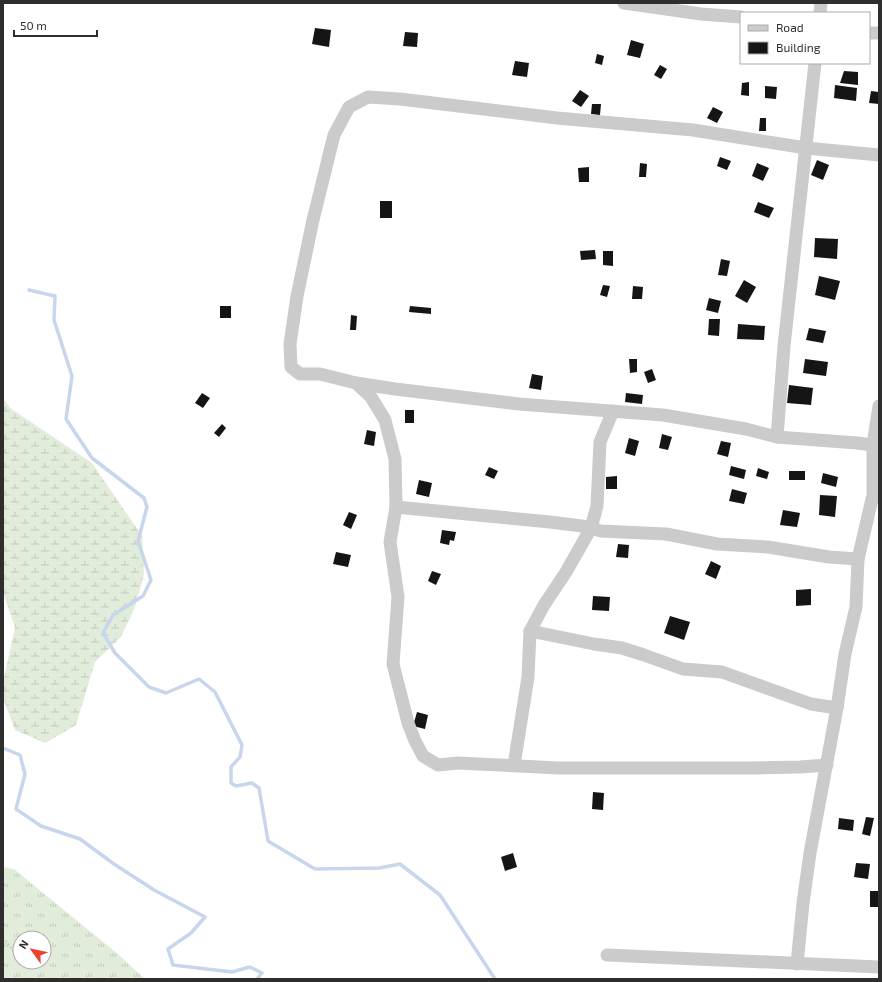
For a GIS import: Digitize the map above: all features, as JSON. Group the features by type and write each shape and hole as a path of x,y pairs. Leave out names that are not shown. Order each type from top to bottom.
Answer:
{"street":[{"path":"624,3 701,8 740,17"},
{"path":"777,437 784,346 815,64"},
{"path":"876,446 857,443 777,437 746,429 663,415 519,404 395,389 356,383 320,374 300,374 291,367 290,344 297,296 313,220 334,135 350,107 368,97 400,99 558,118 692,130 806,148 879,155"},
{"path":"356,383 371,397 385,420 395,458 396,506 390,542 398,597 393,664 408,723 423,756 438,765 458,763 560,768 793,767 827,765"},
{"path":"797,964 810,853 827,765 845,654 856,607 858,559 873,495 879,406"},
{"path":"514,765 528,677 530,631 544,605 566,572 591,528 598,506 600,442 613,411"},
{"path":"396,506 479,514 591,528 601,531 666,534 717,544 768,547 829,557 858,559"},
{"path":"530,631 622,648 644,654 682,669 722,672 811,704 837,708"},
{"path":"607,955 879,967"}],"path":[{"path":"3,937 12,949"}],"green space":[{"path":"3,398 10,408 92,463 142,536 144,575 135,607 121,637 95,662 76,725 45,743 15,730 3,698 3,683 15,627 3,593"},
{"path":"3,867 14,869 119,955 145,979 3,979"}],"building":[{"path":"315,28 331,30 329,47 312,44"},
{"path":"405,32 418,33 417,47 403,46"},
{"path":"631,40 644,44 640,58 627,55"},
{"path":"597,54 604,56 602,65 595,63"},
{"path":"515,61 529,63 527,77 512,75"},
{"path":"660,65 667,69 661,79 654,75"},
{"path":"844,71 858,72 858,85 840,83"},
{"path":"749,82 749,96 741,95 742,83"},
{"path":"835,85 857,88 856,101 834,98"},
{"path":"765,86 777,87 776,99 765,98"},
{"path":"580,90 589,96 581,107 572,101"},
{"path":"871,91 879,92 879,104 869,103"},
{"path":"592,104 601,104 600,115 591,114"},
{"path":"713,107 723,112 717,123 707,118"},
{"path":"760,118 766,118 766,131 759,131"},
{"path":"720,157 731,161 727,170 717,166"},
{"path":"817,160 829,165 823,180 811,175"},
{"path":"640,163 647,164 646,177 639,177"},
{"path":"757,163 769,168 763,181 752,176"},
{"path":"589,167 589,182 579,182 578,168"},
{"path":"380,201 392,201 392,218 380,218"},
{"path":"758,202 774,208 769,218 754,212"},
{"path":"815,238 838,239 837,259 814,257"},
{"path":"595,250 596,259 581,260 580,251"},
{"path":"603,251 613,251 613,266 603,265"},
{"path":"721,259 730,261 727,276 718,275"},
{"path":"819,276 840,281 835,300 815,295"},
{"path":"744,280 756,287 747,303 735,296"},
{"path":"603,285 610,286 607,297 600,295"},
{"path":"633,286 643,287 642,299 632,299"},
{"path":"709,298 721,301 718,313 706,310"},
{"path":"220,306 231,306 231,318 220,318"},
{"path":"410,306 431,308 431,314 409,312"},
{"path":"351,315 357,316 356,330 350,330"},
{"path":"709,319 720,319 719,336 708,335"},
{"path":"738,324 765,326 764,340 737,339"},
{"path":"809,328 826,331 823,343 806,340"},
{"path":"629,359 637,359 637,372 630,373"},
{"path":"805,359 828,362 826,376 803,373"},
{"path":"652,369 656,380 648,383 644,372"},
{"path":"532,374 543,376 541,390 529,388"},
{"path":"789,385 813,388 811,405 787,403"},
{"path":"202,393 210,398 203,408 195,403"},
{"path":"626,393 643,395 642,404 625,402"},
{"path":"405,410 414,410 414,423 405,423"},
{"path":"222,424 226,428 219,437 214,433"},
{"path":"367,430 376,432 374,446 364,444"},
{"path":"662,434 672,437 668,450 659,448"},
{"path":"629,438 639,441 635,456 625,453"},
{"path":"721,441 731,443 728,457 717,454"},
{"path":"731,466 746,470 744,479 729,475"},
{"path":"489,467 498,471 494,479 485,475"},
{"path":"758,468 769,472 767,479 756,476"},
{"path":"789,471 805,471 805,480 789,480"},
{"path":"823,473 838,477 836,487 821,483"},
{"path":"617,476 617,489 606,489 606,477"},
{"path":"419,480 432,483 429,497 416,494"},
{"path":"732,489 747,493 744,504 729,501"},
{"path":"820,495 837,496 835,517 819,515"},
{"path":"783,510 800,513 797,527 780,525"},
{"path":"349,512 357,515 351,529 343,525"},
{"path":"442,530 456,532 454,541 450,540 449,545 440,543"},
{"path":"618,544 629,545 628,558 616,557"},
{"path":"336,552 351,555 348,567 333,564"},
{"path":"711,561 721,566 716,579 705,574"},
{"path":"432,571 441,574 436,585 428,581"},
{"path":"811,589 811,605 796,606 796,590"},
{"path":"593,596 610,597 609,611 592,610"},
{"path":"670,616 690,622 684,640 664,633"},
{"path":"417,712 428,715 425,729 413,726"},
{"path":"593,792 604,793 603,810 592,809"},
{"path":"866,817 874,818 870,836 862,834"},
{"path":"839,818 854,820 853,831 838,829"},
{"path":"513,853 517,867 505,871 501,857"},
{"path":"856,863 870,864 868,879 854,877"},
{"path":"870,891 879,891 879,907 870,907"}],"waterway":[{"path":"29,290 55,296 54,320 72,376 66,419 92,458 144,498 147,507 138,541 151,580 143,596 113,615 103,633 115,653 149,687 166,693 199,679 215,692 242,745 240,757 231,767 231,783 236,786 252,783 259,788 268,841 315,869 379,868 400,864 440,895 495,979"},
{"path":"3,748 20,755 25,774 16,809 41,826 80,839 114,864 154,890 205,917 191,933 168,949 173,965 232,972 250,967 262,973 257,979"}]}
